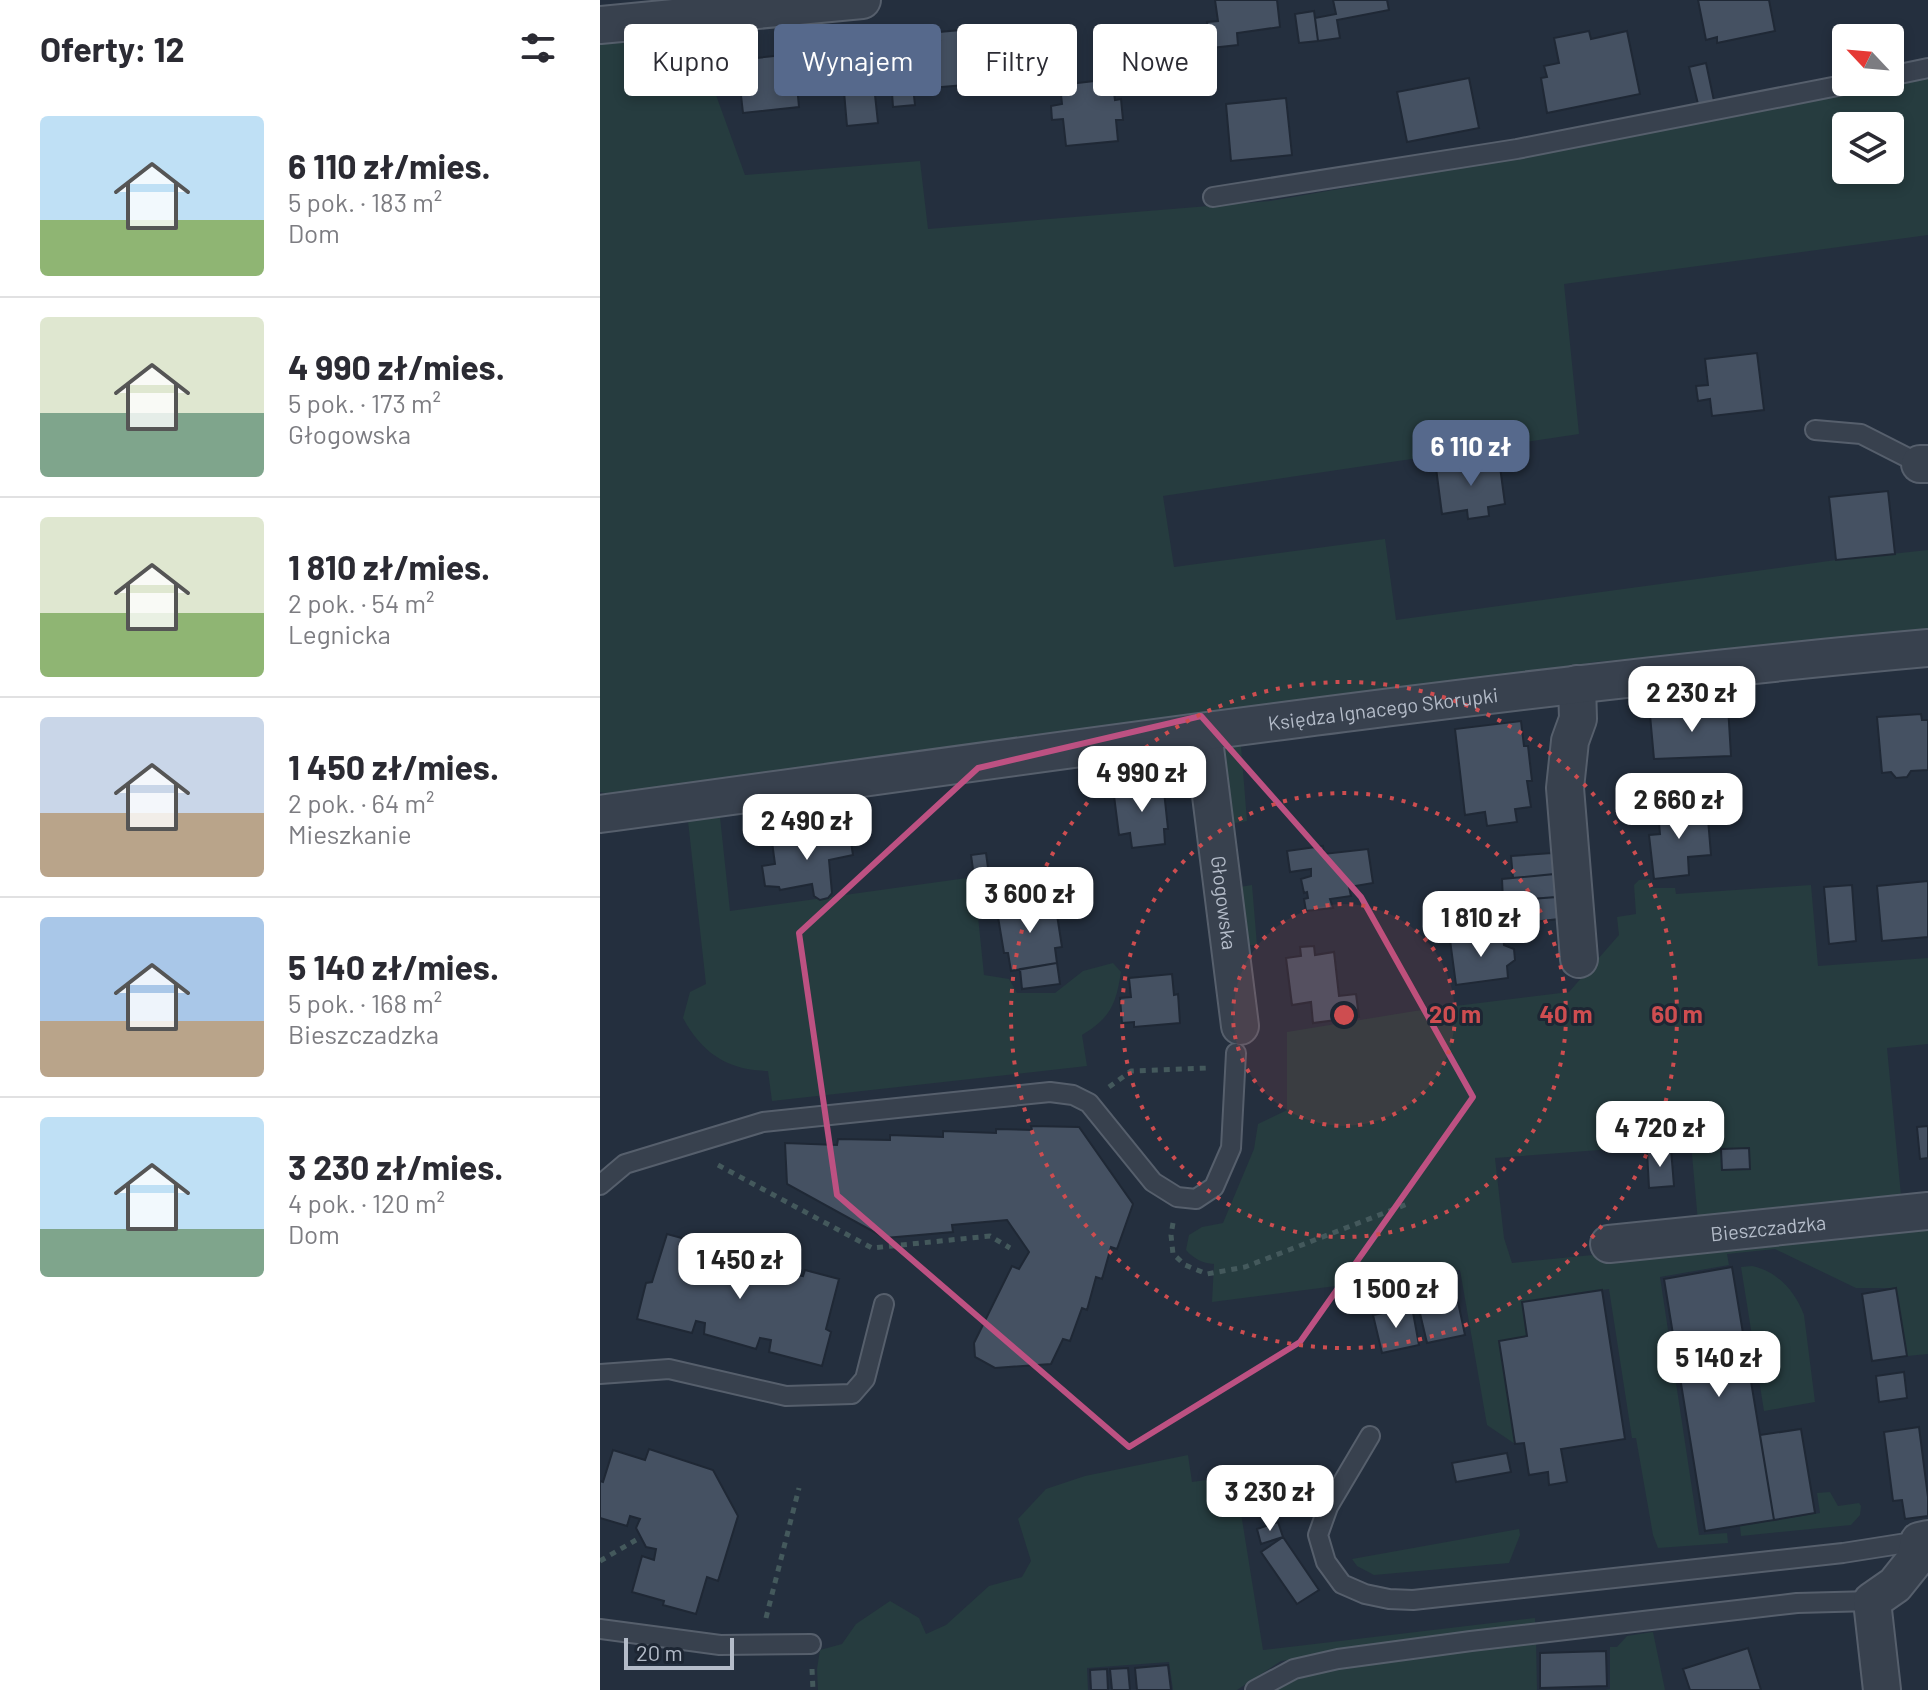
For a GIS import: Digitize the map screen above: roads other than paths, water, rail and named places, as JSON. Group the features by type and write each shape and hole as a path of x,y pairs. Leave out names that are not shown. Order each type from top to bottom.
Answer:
{"street":[{"path":"600,25 862,0"},
{"name":"Księdza Ignacego Skorupki","path":"600,814 1577,684 1928,648"},
{"path":"1577,684 1578,719 1570,741 1565,788 1579,959"},
{"name":"Głogowska","path":"1203,732 1237,1049"},
{"name":"Bieszczadzka","path":"1609,1244 1928,1211"},
{"path":"1882,1690 1872,1601 1895,1585 1915,1560 1924,1540"}],"lane":[{"path":"1904,73 1928,68"},
{"path":"1213,197 1517,149 1832,87"},
{"path":"1815,430 1861,434 1924,464"},
{"path":"600,1185 625,1164 763,1122 1050,1092 1073,1095 1089,1103 1153,1182 1177,1197 1196,1199 1214,1187 1231,1148 1237,1049"},
{"path":"600,1374 669,1369 786,1396 852,1394 865,1379 884,1304"},
{"path":"1370,1436 1328,1507 1318,1535 1326,1562 1342,1584 1365,1594 1389,1599 1413,1600 1843,1553 1924,1540"},
{"path":"1255,1690 1294,1669 1338,1659 1797,1603 1872,1601"},
{"path":"600,1629 720,1645 811,1644"}]}
